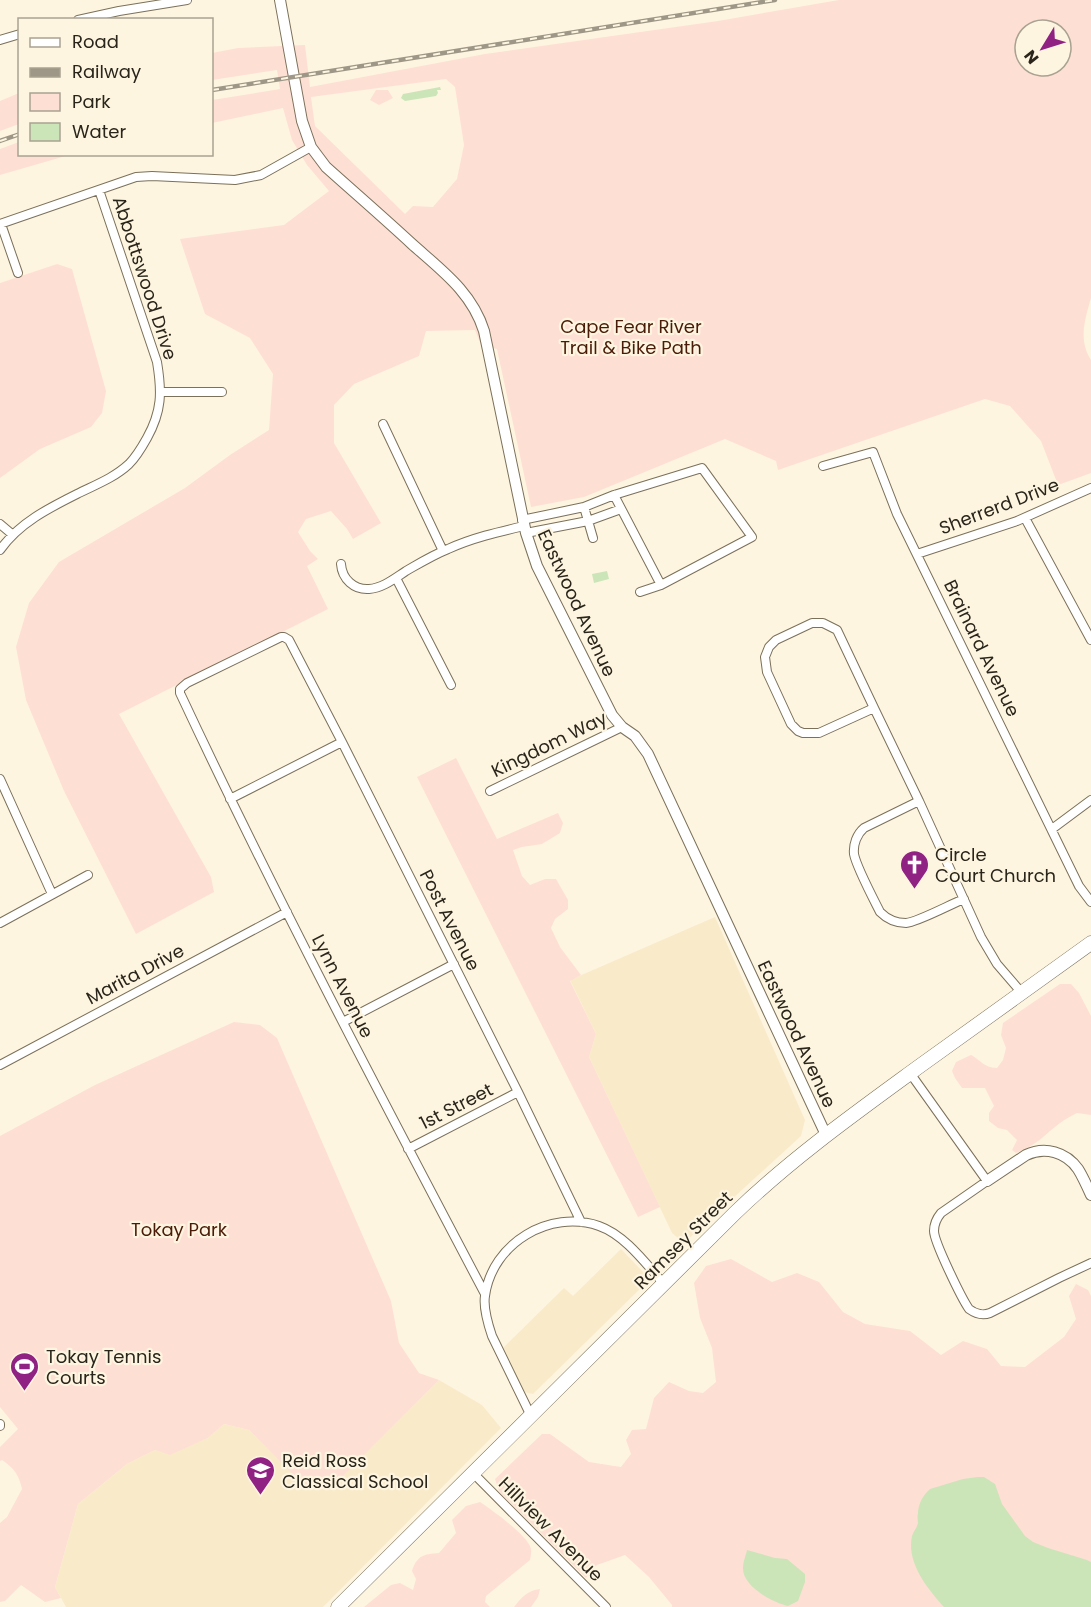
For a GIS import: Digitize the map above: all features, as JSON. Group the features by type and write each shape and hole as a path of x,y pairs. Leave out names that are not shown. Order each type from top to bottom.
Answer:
{"main road":[{"name":"Ramsey Street","path":"338,1607 748,1200 825,1135 1091,943"}],"street":[{"path":"87,18 187,0"},
{"name":"Eastwood Avenue","path":"280,0 302,121 311,147 326,167 450,277 471,302 481,321 524,526 537,566 612,715 622,727 635,736 648,754 825,1135"},
{"path":"0,40 18,35"},
{"path":"18,273 1,224 136,177 235,180 261,176 311,147"},
{"name":"Abbottswood Drive","path":"0,550 13,535 36,516 104,481 128,465 136,456 156,421 161,392 157,362 99,190"},
{"path":"161,392 222,392"},
{"path":"382,424 443,551"},
{"name":"Brainard Avenue","path":"823,466 873,452 897,514 1079,886 1091,902"},
{"path":"341,564 345,579 358,588 374,588 443,551 475,538 524,526 702,468 752,537 662,585 640,592"},
{"name":"Sherrerd Drive","path":"917,554 1025,518 1091,488"},
{"path":"614,495 662,585"},
{"path":"584,507 593,538"},
{"path":"524,526 588,521 621,509"},
{"path":"1025,518 1091,640"},
{"path":"0,524 13,535"},
{"path":"396,578 451,685"},
{"path":"874,708 819,734 798,731 791,724 767,672 765,657 769,648 776,640 812,623 823,623 837,630 919,801 988,951 1022,993"},
{"name":"Post Avenue","path":"179,691 187,683 284,637 291,644 454,964 580,1222"},
{"name":"Lynn Avenue","path":"179,691 287,912 485,1294"},
{"name":"Kingdom Way","path":"490,791 622,727"},
{"path":"230,799 342,742"},
{"path":"0,779 52,894"},
{"path":"1052,829 1091,800"},
{"path":"919,801 864,828 855,841 855,856 880,912 893,921 909,922 963,899"},
{"path":"0,923 88,875"},
{"name":"Marita Drive","path":"0,1065 287,912"},
{"path":"343,1022 454,964"},
{"path":"910,1073 987,1181"},
{"name":"1st Street","path":"408,1149 518,1092"},
{"path":"1091,1195 1075,1164 1062,1155 1047,1150 1031,1152 937,1217 934,1227 935,1238 966,1305 974,1312 984,1315 1091,1263"},
{"path":"531,1416 492,1336 486,1316 485,1294 491,1275 502,1257 520,1238 544,1226 565,1222 580,1222 603,1227 621,1238 664,1284"},
{"name":"Hillview Avenue","path":"473,1473 606,1607"}],"shaded area":[{"path":"715,917 805,1120 801,1136 684,1243 672,1233 589,1057 596,1034 570,980"},
{"path":"621,1249 646,1275 645,1284 533,1394 524,1392 503,1348 564,1288 573,1296"},
{"name":"Reid Ross Classical School","path":"439,1380 482,1405 501,1428 323,1607 66,1607 55,1587 78,1504 127,1464 155,1450 170,1454 208,1438 224,1424 249,1430 306,1487 335,1483"}],"green space":[{"name":"Cape Fear River Trail & Bike Path","path":"839,0 1091,0 1091,298 1084,337 1091,360 1091,473 1058,485 1041,441 1010,406 985,399 778,470 776,461 725,439 584,497 531,507 497,349 481,345 475,330 426,331 419,356 354,384 334,405 334,443 381,523 353,539 331,511 306,519 298,532 318,559 307,566 328,609 119,714 211,877 214,892 136,934 64,791 26,700 16,647 29,603 59,562 185,488 269,430 273,374 250,338 205,314 180,239 284,225 329,191 307,165 292,140 283,108 213,123 213,100 280,89 277,70 213,80 213,53 238,48 305,45 310,87 485,54 718,21","holes":["446,79 455,87 464,145 457,179 433,207 413,206 405,214 315,126 311,97"]},
{"path":"376,90 388,90 393,98 379,105 370,100"},
{"path":"18,93 18,124 0,131 0,101"},
{"path":"18,142 18,156 66,156 0,175 0,149"},
{"path":"57,264 72,269 106,391 102,413 91,427 40,449 0,478 0,283"},
{"path":"456,758 497,839 558,813 563,823 560,833 542,844 513,850 522,876 530,885 545,879 556,879 568,900 568,909 555,919 551,928 560,947 581,975 570,981 596,1034 589,1057 660,1207 638,1217 417,777"},
{"path":"1060,984 1071,984 1079,993 1091,1016 1091,1115 1075,1114 1034,1144 1016,1153 1012,1150 1017,1140 1007,1130 998,1128 989,1121 989,1113 994,1106 985,1088 962,1088 952,1071 956,1062 971,1055 986,1065 997,1068 1003,1060 1006,1048 1001,1035 1003,1023"},
{"name":"Tokay Park","path":"234,1022 260,1025 277,1038 391,1301 399,1343 419,1373 439,1380 335,1484 306,1488 249,1430 224,1424 208,1438 170,1455 155,1450 127,1464 78,1504 55,1587 61,1598 45,1602 21,1585 5,1601 0,1602 0,1523 7,1517 22,1489 13,1469 2,1460 0,1461 0,1447 18,1429 0,1407 0,1136 95,1085"},
{"path":"731,1259 772,1282 797,1273 819,1282 843,1312 865,1324 910,1331 941,1355 963,1341 987,1349 1001,1366 1025,1367 1064,1337 1076,1319 1069,1296 1076,1284 1088,1290 1091,1296 1091,1607 672,1607 649,1577 625,1555 597,1565 586,1578 499,1491 495,1479 542,1434 550,1434 589,1462 621,1467 631,1454 626,1440 632,1430 646,1429 654,1398 669,1382 689,1391 703,1393 716,1382 712,1348 700,1318 694,1283 706,1266"},
{"path":"480,1502 521,1535 527,1541 531,1551 530,1560 486,1596 485,1602 490,1607 364,1607 391,1585 400,1583 413,1590 416,1579 412,1571 416,1562 425,1555 439,1553 456,1533 452,1520 466,1506"},
{"path":"540,1589 531,1607 514,1607 528,1593"}],"water":[{"path":"440,87 441,90 437,90 436,96 405,101 401,98 403,94"},
{"path":"607,571 609,579 594,583 592,574"},
{"path":"984,1477 995,1484 1002,1504 1025,1536 1048,1548 1091,1562 1091,1607 944,1607 925,1584 912,1556 912,1536 918,1523 920,1503 930,1489"},
{"path":"747,1550 787,1559 805,1574 805,1582 798,1601 788,1606 767,1597 753,1587 744,1575 743,1566"}],"railway":[{"path":"213,90 775,0"},
{"path":"0,141 18,135"}],"place":[{"name":"Circle Court Church","path":"914,890"},
{"name":"Tokay Tennis Courts","path":"25,1392"},
{"name":"Reid Ross Classical School","path":"261,1496"}]}
